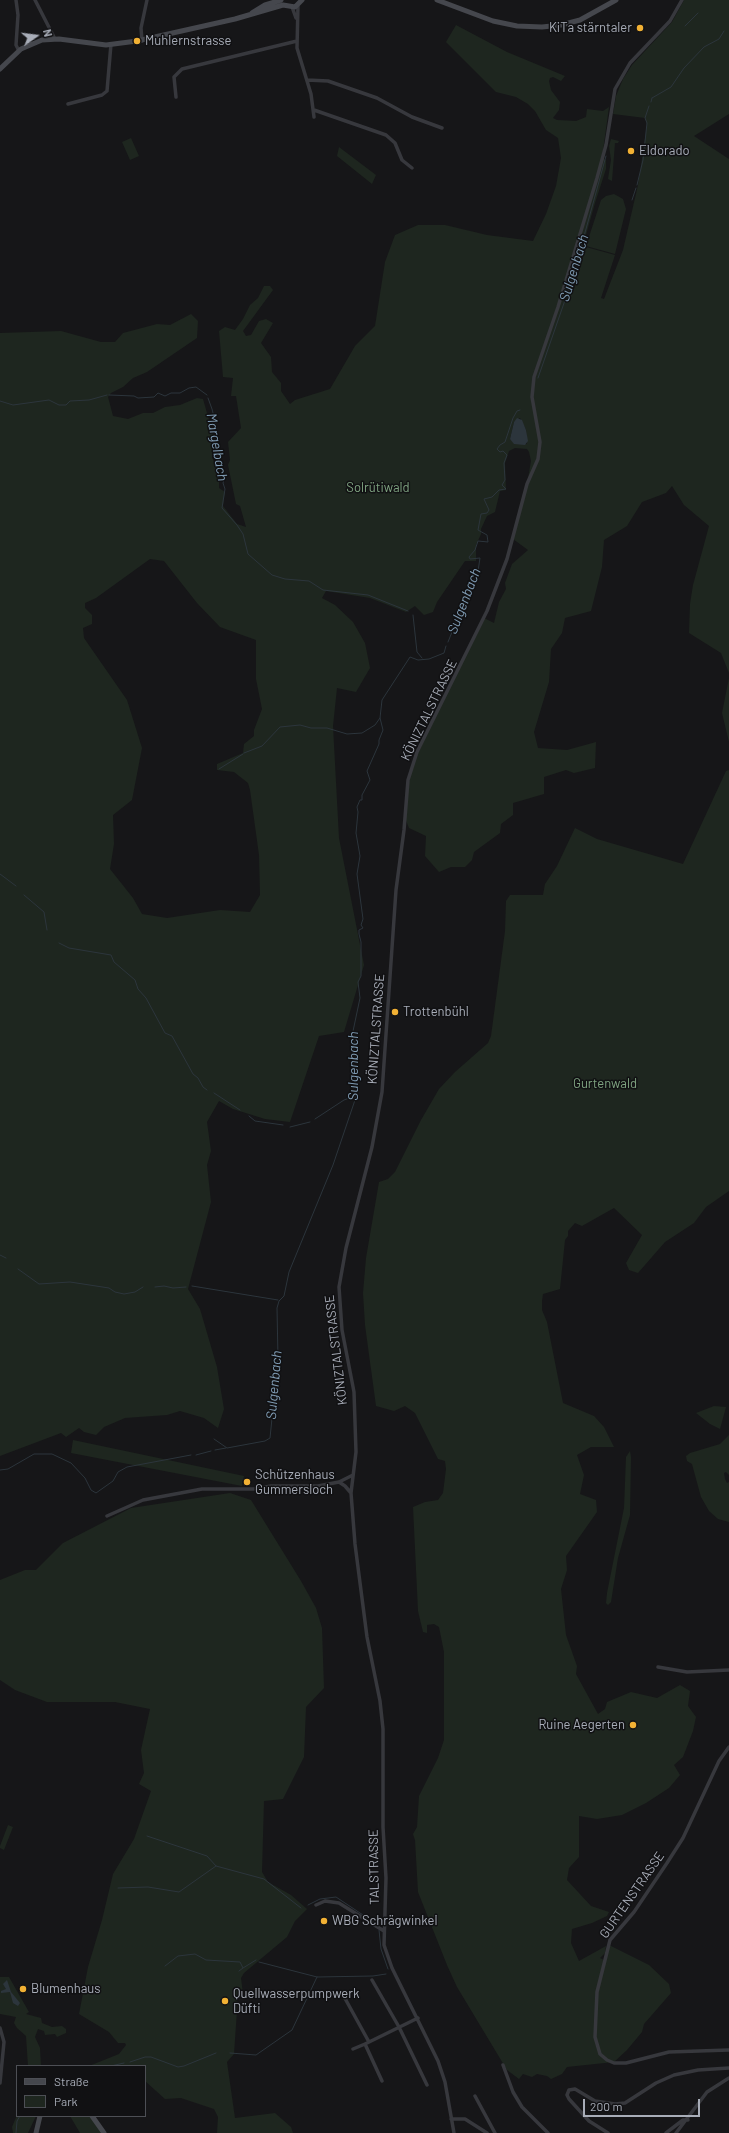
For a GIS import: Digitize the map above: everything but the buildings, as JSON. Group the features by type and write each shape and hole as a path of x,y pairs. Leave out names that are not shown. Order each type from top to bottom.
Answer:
{"street":[{"path":"16,0 18,16 16,44 19,51"},
{"path":"35,0 55,39"},
{"path":"142,41 141,28 147,0"},
{"path":"249,15 265,5 282,0"},
{"path":"438,0 497,22 517,26 542,27 561,25 580,20 616,0"},
{"name":"KÖNIZTALSTRASSE","path":"371,1659 360,1591 351,1493 356,1452 354,1392 342,1330 339,1287 346,1248 372,1147 382,1092 396,890 402,849 408,780 417,752 487,611 507,559 527,484 538,459 540,442 532,397 534,377 558,307 597,178 606,144 615,88 630,63 670,21 682,0"},
{"path":"0,69 19,51 36,42 55,39 111,44 142,41 300,2 296,21 297,41 314,110 314,117"},
{"path":"289,4 296,21"},
{"path":"176,97 174,77 179,70 297,41"},
{"path":"68,104 102,95 107,91 111,44"},
{"path":"307,80 328,81 377,98 412,118 442,128"},
{"path":"314,110 386,135 394,143 402,160 412,168"},
{"path":"107,1516 143,1500 202,1489 254,1489 272,1486 312,1486 339,1482 353,1475"},
{"path":"339,1482 351,1493"},
{"name":"TALSTRASSE","path":"371,1659 380,1701 383,1728 383,1827 386,1878 381,1930 388,1960 418,2018 443,2073 454,2133"},
{"path":"658,1667 687,1672 729,1670"},
{"name":"GURTENSTRASSE","path":"729,1747 719,1761 683,1838 634,1912 610,1940 597,1992 594,2037 600,2054 607,2060 614,2063 626,2063 669,2052 729,2050"},
{"path":"316,1905 325,1901 339,1903 381,1930"},
{"path":"372,1980 399,2027 427,2085"},
{"path":"342,1993 367,2043 382,2081"},
{"path":"353,2049 418,2018"},
{"path":"0,2028 4,2042 0,2083"},
{"path":"503,2064 512,2092 522,2107 548,2133"},
{"path":"608,2133 589,2121 569,2099 567,2095 569,2090 575,2089 594,2101 615,2104 625,2103 674,2075 698,2070 729,2068"},
{"path":"676,2133 688,2120 707,2092 729,2078"},
{"path":"475,2096 495,2133"},
{"path":"36,2133 40,2117"},
{"path":"93,2117 104,2133"},
{"path":"451,2119 465,2119 487,2133"},
{"path":"666,2133 683,2120 688,2120"}],"green space":[{"name":"Solrütiwald","path":"684,0 729,0 729,114 694,136 729,159 729,673 721,653 689,633 690,604 693,585 709,526 684,505 672,486 666,493 642,502 627,526 604,540 602,567 591,611 565,618 562,633 551,649 549,682 534,732 538,748 567,750 596,742 595,768 574,773 566,770 544,777 544,794 513,803 513,815 501,824 500,833 474,852 472,860 465,867 451,867 439,872 425,856 426,836 409,828 405,818 407,791 413,763 484,618 494,623 499,602 506,589 505,583 512,564 528,550 513,539 527,484 531,461 527,449 515,448 509,451 505,463 506,490 500,491 495,512 487,516 481,529 481,534 476,545 476,561 465,561 437,602 433,612 424,615 415,606 406,612 370,598 326,591 322,598 335,605 353,622 365,643 370,668 356,692 337,688 333,726 339,838 364,965 344,1032 319,1036 290,1122 265,1119 233,1109 219,1101 207,1122 211,1151 207,1165 211,1202 188,1289 200,1309 217,1367 224,1409 218,1428 204,1418 180,1411 167,1415 125,1418 104,1427 96,1435 84,1432 79,1428 66,1437 61,1433 0,1456 0,333 61,331 101,342 115,342 123,333 157,324 170,325 191,314 198,321 197,338 147,372 133,378 123,387 111,393 108,397 113,416 128,419 143,413 153,413 165,407 180,405 197,398 203,399 213,434 212,457 219,474 219,488 225,492 223,506 237,524 246,527 240,506 236,504 228,465 230,460 228,442 241,428 236,396 231,396 233,378 223,377 219,331 225,327 235,330 243,319 250,305 258,298 264,286 270,286 273,290 243,331 246,336 251,335 259,321 266,319 273,323 261,343 271,357 272,372 281,383 281,391 290,404 295,400 330,389 355,346 375,326 385,262 395,235 418,225 445,225 487,235 533,241 546,214 556,186 561,158 558,138 546,130 535,111 528,104 516,97 496,92 446,42 456,25 507,52 565,76 561,81 553,77 550,78 549,81 551,90 560,102 559,110 553,118 557,120 576,121 586,117 587,109 603,111 609,107 602,158 606,160 606,169 571,288 574,289 586,247 615,255 601,298 604,299 623,250 638,185 647,125 645,118 613,114 616,96 623,79 632,65 672,22","holes":["520,418 526,430 527,444 510,439 514,422","150,559 164,561 197,603 220,627 256,640 256,679 262,709 254,730 254,736 244,744 243,753 217,764 217,770 234,772 248,783 250,790 259,855 260,895 250,912 220,910 167,918 142,914 133,898 110,869 114,844 113,815 132,800 142,748 127,700 84,638 83,628 92,624 92,615 85,608 85,603 96,598"]},
{"path":"131,138 139,156 130,160 122,142"},
{"path":"611,139 619,141 618,143 615,143 612,181 608,179 611,160 609,146"},
{"path":"339,147 376,175 372,184 337,156"},
{"path":"614,194 623,199 626,209 615,254 586,246 601,200 606,196"},
{"path":"729,678 729,742 722,713"},
{"name":"Gurtenwald","path":"729,770 729,1191 706,1207 694,1223 665,1242 638,1273 629,1270 626,1263 642,1235 614,1208 582,1226 575,1223 568,1231 568,1236 565,1240 560,1289 543,1294 542,1301 542,1310 547,1322 563,1403 594,1416 604,1427 614,1447 591,1447 577,1455 584,1475 580,1494 596,1500 597,1512 566,1556 567,1570 561,1589 566,1635 577,1666 576,1674 598,1714 605,1709 607,1702 631,1692 657,1698 680,1685 690,1691 688,1706 696,1717 693,1731 683,1757 674,1765 680,1775 669,1788 646,1803 622,1815 597,1819 579,1816 579,1857 569,1868 567,1880 591,1906 609,1912 607,1916 592,1923 572,1929 571,1943 579,1961 606,1946 605,1953 600,1958 604,1960 609,1945 649,1965 669,1984 671,1993 644,2024 642,2032 627,2050 614,2062 567,2067 562,2074 551,2079 547,2076 537,2074 532,2077 523,2074 519,2079 507,2070 457,1987 418,1892 415,1840 413,1834 417,1827 419,1796 438,1758 444,1740 444,1652 439,1627 434,1624 427,1625 427,1633 423,1632 418,1611 413,1507 425,1502 438,1500 443,1493 446,1469 445,1461 438,1459 415,1413 405,1406 394,1411 376,1406 365,1325 363,1293 366,1258 379,1182 388,1179 395,1172 421,1120 439,1089 455,1072 488,1043 491,1036 505,931 506,901 510,895 543,895 545,884 557,866 575,828 597,839 683,864 726,771"},
{"path":"714,1406 726,1407 720,1429 710,1424 696,1413"},
{"path":"729,1435 729,1475 726,1472 724,1473 727,1483 729,1482 729,1522 718,1519 709,1511 701,1497 692,1464 687,1461 686,1456 690,1453 720,1444"},
{"path":"73,1440 244,1476 242,1486 71,1453"},
{"path":"630,1451 630,1515 618,1558 611,1602 608,1605 606,1603 607,1593 624,1508 626,1457"},
{"path":"230,1493 251,1500 316,1608 322,1628 324,1688 306,1707 304,1757 283,1799 264,1801 262,1872 268,1882 291,1895 307,1909 295,1921 287,1937 244,1973 241,1978 243,1994 238,1996 234,2054 227,2062 235,2118 275,2113 291,2127 293,2133 217,2133 218,2117 214,2109 181,2098 165,2099 146,2082 146,2065 92,2065 119,2054 126,2045 125,2043 118,2043 109,2032 79,2014 88,1967 102,1920 113,1874 134,1839 151,1791 139,1784 144,1773 141,1750 150,1709 115,1702 47,1702 15,1690 0,1680 0,1580 25,1570 36,1570 63,1543 131,1508"},
{"path":"8,1825 13,1827 4,1850 0,1848 0,1846"},
{"path":"0,1977 9,1977 29,2012 26,2014 41,2018 42,2023 52,2027 62,2026 66,2029 66,2033 57,2037 55,2034 45,2035 44,2031 38,2029 35,2037 40,2048 41,2065 28,2065 26,2036 14,2023 16,2017 0,2014"},
{"path":"16,2117 36,2117 28,2133 13,2133 12,2127"},
{"path":"71,2117 91,2117 102,2133 80,2133"}],"shaded area":[{"path":"517,418 522,420 526,430 528,441 525,445 514,444 510,439 514,422"},
{"path":"7,1980 11,1992 20,2003 18,2006 13,2003 10,1992 1,1993 1,1991 6,1989 3,1984"}],"waterway":[{"path":"685,26 698,13"},
{"name":"Sulgenbach","path":"652,98 671,87 684,68 704,47 719,39 724,31"},
{"name":"Sulgenbach","path":"651,102 652,98"},
{"path":"637,185 643,160 647,123 645,118 649,106"},
{"name":"Sulgenbach","path":"538,378 572,280 606,156"},
{"path":"632,200 636,188"},
{"name":"Margelbach","path":"109,395 134,396 138,398 154,397 158,393 165,396 171,393 180,393 189,388 196,387 207,395"},
{"name":"Margelbach","path":"0,401 13,405 49,400 59,405 66,405 70,401 89,400 107,395"},
{"name":"Margelbach","path":"208,398 217,429 217,458 225,477 223,483 225,489 222,508 243,534 248,554 272,575 285,579 309,581 323,590 368,595 408,611"},
{"name":"Sulgenbach","path":"448,642 456,622 464,608 478,571 480,558 470,559 469,557 475,550 478,541 488,542 487,535 478,530 481,514 487,513 489,510 484,499 492,497 499,490 506,489 502,485 505,480 504,463 507,455 503,451 500,452 497,449 505,442 513,418 517,411 520,410"},
{"name":"Margelbach","path":"413,615 417,652 422,658"},
{"name":"Sulgenbach","path":"214,1439 227,1448 265,1441 270,1438 278,1359 277,1308 279,1301 284,1296 289,1272 333,1165 356,1097 353,1087 355,1071 352,1066 356,1056 354,1052 355,1036 352,1036 360,998 358,982 361,976 361,942 359,930 363,928 361,925 363,919 357,874 360,856 356,833 357,807 360,800 362,800 362,795 370,780 367,771 379,744 383,730 380,718 382,700 410,657 418,660 429,659 444,653 446,646"},
{"path":"244,753 262,746 280,727 300,725 311,728 327,728 347,734 362,733 375,725 380,718"},
{"path":"219,769 243,754"},
{"path":"0,874 16,886"},
{"path":"24,895 44,912 47,930"},
{"path":"59,943 69,948 111,955 114,962 135,980 138,989 146,998 165,1033 172,1036 193,1074 207,1090"},
{"path":"214,1093 240,1110"},
{"path":"315,1119 344,1100 352,1097 356,1098"},
{"path":"249,1116 255,1121 283,1125"},
{"path":"290,1127 310,1122"},
{"path":"0,1255 6,1258"},
{"path":"18,1269 39,1284 70,1282 109,1288 115,1292 124,1294 135,1292 143,1287"},
{"path":"192,1286 278,1300"},
{"path":"155,1287 186,1287"},
{"path":"215,1450 226,1448"},
{"path":"196,1455 211,1451"},
{"path":"0,1470 8,1469 34,1454 52,1454 71,1463 85,1478 91,1490 96,1493 113,1481 118,1472 127,1467 191,1455"},
{"path":"147,1836 207,1856 216,1866 264,1879 301,1908"},
{"path":"118,1888 148,1887 179,1892 216,1866"},
{"path":"308,1905 320,1899 336,1897 378,1925"},
{"path":"379,1930 381,1949 388,1969"},
{"path":"165,1966 178,1956 195,1954 206,1960 240,1962 243,1968 256,1960"},
{"path":"259,1962 317,1977 373,1976 386,1974"},
{"path":"239,1971 243,1968"},
{"path":"230,2053 256,2055 292,2030 317,1977"},
{"path":"130,2062 145,2057 151,2057 178,2067 216,2053"},
{"path":"115,2065 124,2063"},
{"path":"16,2133 17,2121 19,2117"}],"place":[{"name":"KiTa stärntaler","path":"640,28"},
{"name":"Muhlernstrasse","path":"137,41"},
{"name":"Eldorado","path":"631,151"},
{"name":"Trottenbühl","path":"395,1012"},
{"name":"Schützenhaus Gummersloch","path":"247,1482"},
{"name":"Ruine Aegerten","path":"633,1725"},
{"name":"WBG Schrägwinkel","path":"324,1921"},
{"name":"Blumenhaus","path":"23,1989"},
{"name":"Quellwasserpumpwerk Düfti","path":"225,2001"}]}
